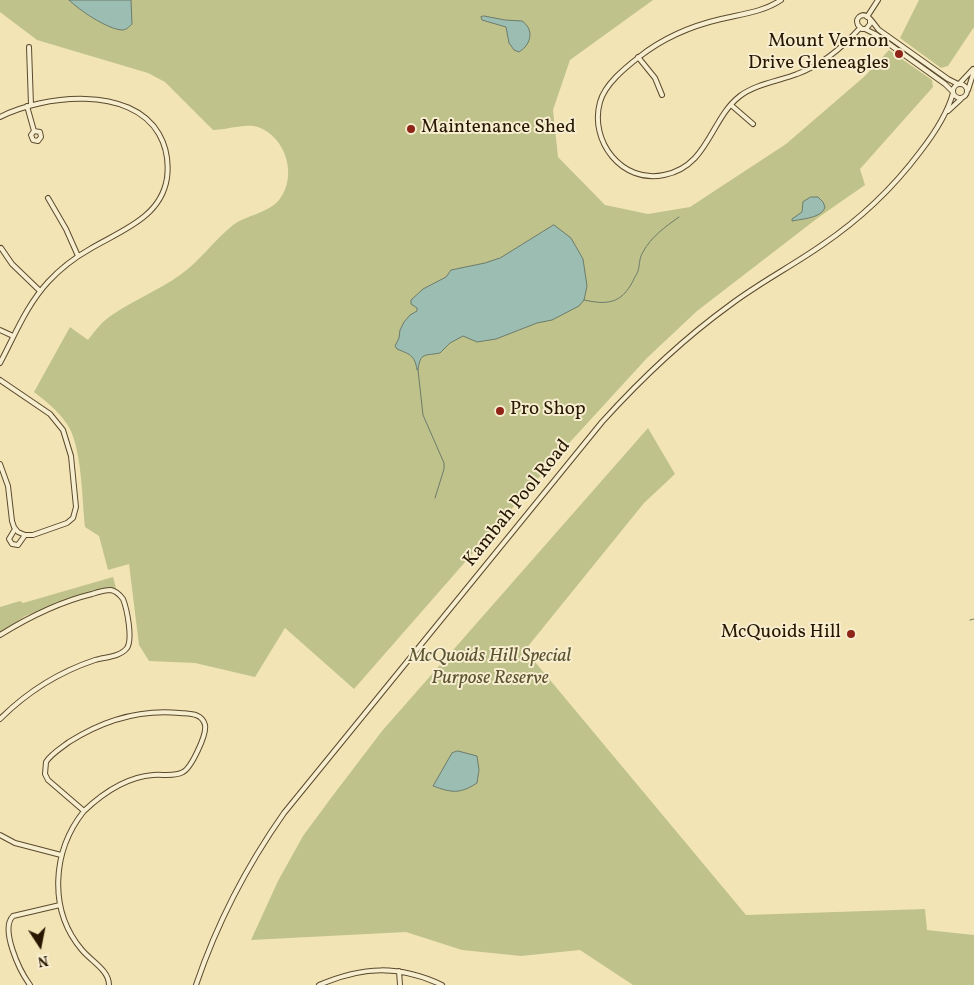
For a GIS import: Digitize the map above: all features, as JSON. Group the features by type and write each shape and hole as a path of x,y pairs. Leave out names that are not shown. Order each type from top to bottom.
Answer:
{"street":[{"path":"782,0 756,12 683,30 638,57 624,69 605,91 600,102 598,114 598,126 603,144 616,162 627,170 643,176 665,175 680,170 692,162 731,105 742,95 750,90 797,74 820,63 841,47 860,28"},
{"path":"865,29 870,26 869,18 878,0"},
{"path":"967,92 964,85 948,79 879,30 869,18 863,16 858,19 857,24 860,28 875,34 945,84 956,97 962,98 967,92 974,69"},
{"path":"29,47 29,106 34,131"},
{"path":"638,57 655,78 662,95"},
{"path":"953,93 955,86 974,69"},
{"name":"Kambah Pool Road","path":"945,114 953,93"},
{"name":"Kambah Pool Road","path":"196,985 211,942 240,882 284,813 602,422 647,374 702,326 745,294 828,241 867,209 908,166 945,114 962,98"},
{"path":"0,117 29,106 57,100 93,100 125,106 151,123 162,140 168,162 167,179 162,194 154,208 140,221 78,256 57,273 30,305 0,363"},
{"path":"731,105 753,124"},
{"path":"48,198 66,229 78,256"},
{"path":"2,248 12,264 40,291"},
{"path":"0,330 13,336"},
{"path":"0,380 50,414 62,430 71,456 76,507 73,518 67,523 33,535 25,535 15,529 12,521 8,486 0,464"},
{"path":"15,529 9,539 12,544 18,545 25,535"},
{"path":"0,635 28,618 60,604 83,596 111,590 120,594 123,599 130,636 128,645 122,653 77,667 49,681 22,699 0,719"},
{"path":"84,811 48,780 45,774 44,767 48,759 65,745 98,726 135,715 154,712 194,714 203,721 205,725 204,737 186,770 176,775 151,775 129,781 108,791 84,811 68,837 61,855 58,886 60,905 67,926 87,956 106,972 109,978 109,985"},
{"path":"0,835 15,843 61,855"},
{"path":"30,985 7,945 4,936 4,925 13,916 60,905"},
{"path":"319,985 358,972 381,970 414,974 442,985"},
{"path":"399,971 400,985"}],"green space":[{"path":"0,0 653,0 570,60 553,110 558,157 605,205 648,214 690,207 786,144 865,76 889,50 932,80 933,87 860,169 865,185 819,217 697,311 647,358 571,441 354,689 285,628 255,677 195,663 149,661 139,645 129,564 108,570 99,536 85,527 78,459 72,434 60,415 34,392 70,327 88,340 108,317 172,280 187,269 233,225 269,208 279,200 288,180 286,158 282,148 268,132 258,127 247,126 213,130 165,82 148,73 37,40 0,12"},
{"path":"919,0 974,0 974,27 948,66 941,68 900,38"},
{"name":"McQuoids Hill Special Purpose Reserve","path":"648,428 675,474 644,503 525,650 746,915 925,909 927,930 974,935 974,985 633,985 580,950 521,956 462,950 406,932 251,940 278,881 303,836 382,731"},
{"path":"113,577 116,588 73,597 25,616 0,633 0,607 20,601 23,603"}],"water":[{"path":"69,0 131,0 132,24 123,30 116,29 86,14"},
{"path":"481,17 522,21 530,32 527,45 519,52 514,50 509,43 506,27 482,20"},
{"path":"811,197 818,197 823,202 825,207 823,211 816,216 792,221 802,212 803,202"},
{"path":"554,225 571,238 583,259 587,286 584,300 579,306 552,320 537,323 496,339 477,342 463,336 450,343 440,353 424,356 420,360 418,370 411,356 397,349 395,346 404,322 417,311 417,308 411,304 411,300 423,289 446,277 451,270 500,258"},
{"path":"458,751 477,756 479,770 477,783 461,791 446,790 433,786 452,753"}],"waterway":[{"path":"584,300 613,301 624,294 638,272 641,257 646,247 659,233 679,217"},
{"path":"418,370 423,415 444,463 435,498"},
{"path":"970,620 974,619"}],"place":[{"name":"Mount Vernon Drive Gleneagles","path":"899,54"},
{"name":"Maintenance Shed","path":"411,129"},
{"name":"Pro Shop","path":"500,411"},
{"name":"McQuoids Hill","path":"851,634"}]}
